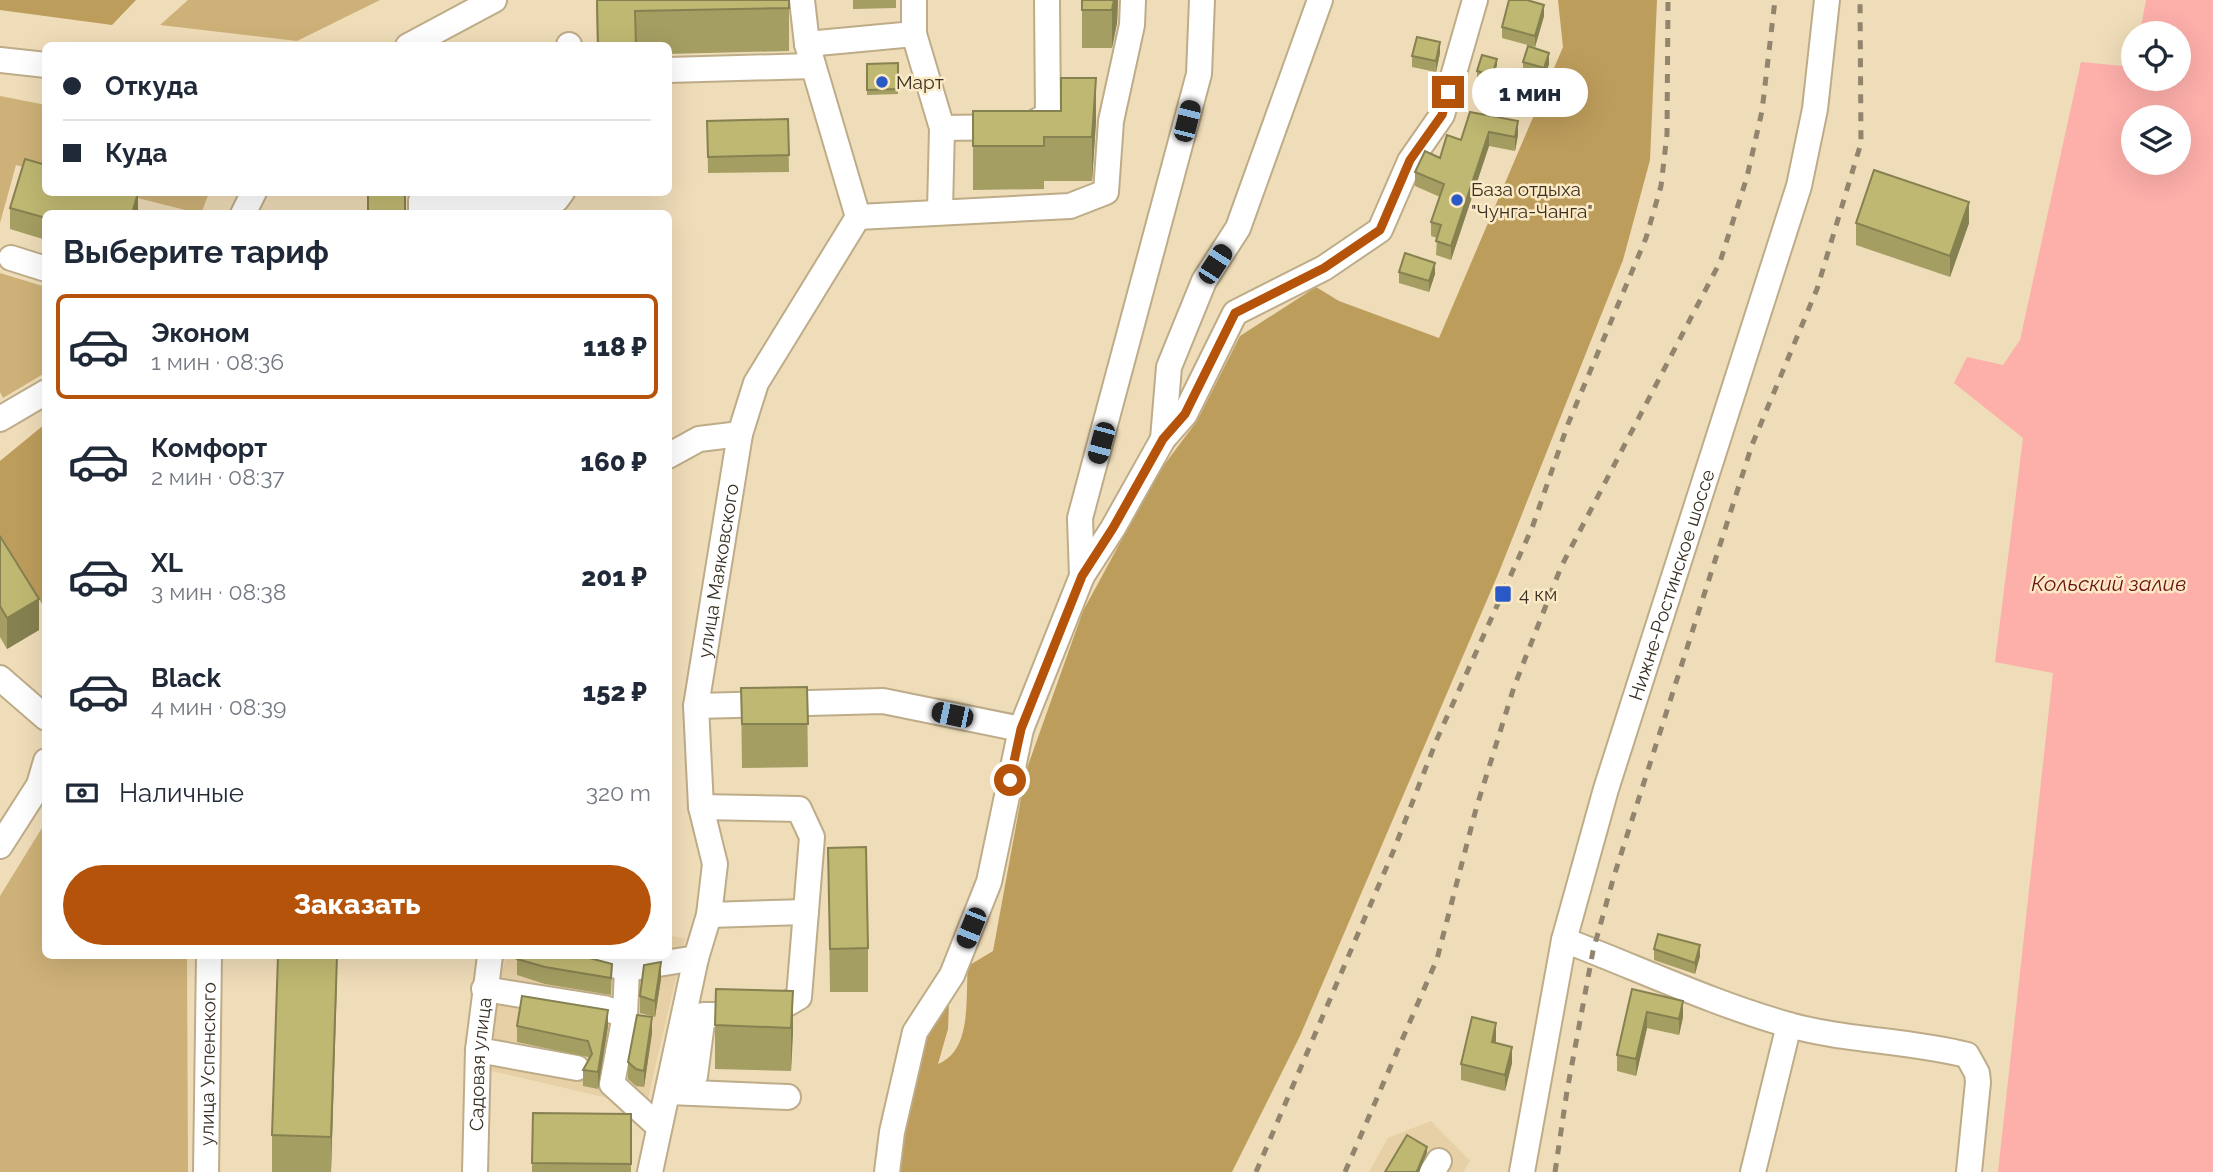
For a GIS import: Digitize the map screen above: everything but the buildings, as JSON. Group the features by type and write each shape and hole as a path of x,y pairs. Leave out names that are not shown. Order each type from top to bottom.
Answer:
{"street":[{"path":"415,42 494,0"},
{"path":"802,0 810,55 858,217 940,210 1070,206 1105,192 1111,121 1132,24 1133,0"},
{"path":"914,0 914,34 942,128 940,210"},
{"path":"942,128 1026,127 1048,115 1046,0"},
{"path":"1082,576 1080,518 1199,74 1202,0"},
{"path":"1163,439 1169,367 1204,281 1238,228 1320,0"},
{"path":"887,1172 892,1132 915,1032 953,975 989,881 1021,729 1082,576 1113,528 1163,439 1185,414 1235,313 1324,268 1380,230 1410,160 1442,115 1475,0"},
{"name":"Нижне-Ростинское шоссе","path":"1522,1172 1564,940 1606,789 1674,569 1789,221 1815,109 1827,0"},
{"path":"672,70 810,55 914,34"},
{"path":"0,60 42,65"},
{"path":"421,210 421,201 556,200 559,196"},
{"name":"улица Маяковского","path":"650,1172 657,1126 668,1092 696,958 709,915 715,864 701,807 696,706 740,434 755,383 858,217"},
{"path":"11,258 42,268"},
{"path":"0,419 42,394"},
{"path":"672,454 699,439 740,434"},
{"path":"0,678 42,715"},
{"path":"696,706 883,701 1021,729"},
{"path":"0,846 39,785 42,775"},
{"path":"668,1092 695,1076 703,1015 768,1015 799,997 812,836 799,809 701,807"},
{"path":"709,915 806,912"},
{"path":"1564,940 1749,1013 1789,1025 1844,1037 1929,1045 1967,1055 1977,1073 1978,1082 1969,1172"},
{"path":"591,959 627,969 696,958"},
{"name":"улица Успенского","path":"206,1172 209,959"},
{"name":"Садовая улица","path":"475,1172 473,1137 478,1050 489,959"},
{"path":"627,969 625,1015 612,1084 657,1126"},
{"path":"484,989 604,1008 625,1015"},
{"path":"1753,1172 1789,1025"},
{"path":"478,1050 577,1068"},
{"path":"668,1092 788,1097"}],"shaded area":[{"path":"0,0 136,0 112,25 0,10"},
{"path":"188,0 380,0 297,41 160,25"},
{"path":"1558,0 1657,0 1650,160 1623,260 1499,572 1300,1036 1232,1172 896,1172 919,1040 949,1002 948,1029 938,1064 949,1057 957,1047 965,1021 968,966 993,951 1026,771 1083,611 1158,473 1197,421 1240,336 1316,287 1339,301 1439,338 1563,47"},
{"path":"0,96 42,104 42,172 16,165 0,223"},
{"path":"130,196 208,196 203,210 185,210"},
{"path":"0,273 42,286 42,375 3,398 0,392"},
{"path":"42,426 42,604 0,534 0,461"},
{"path":"42,828 42,959 187,959 188,1172 0,1172 0,896"},
{"path":"672,936 685,939 646,1107 479,1068 505,959 672,959"},
{"path":"1431,1121 1470,1161 1463,1172 1369,1172 1388,1138"}],"water":[{"name":"Кольский залив","path":"2146,0 2213,0 2213,1172 1998,1172 2053,673 1995,662 2023,438 1954,383 1967,357 2003,365 2020,340 2081,62 2121,66 2121,91 2191,91 2191,21 2142,21"}],"railway":[{"path":"1256,1172 1393,852 1437,739 1532,528 1568,424 1646,238 1661,186 1667,134 1668,0"},
{"path":"1345,1172 1437,959 1476,809 1514,687 1561,567 1720,262 1747,177 1762,111 1775,0"},
{"path":"1555,1172 1593,951 1614,876 1752,445 1817,289 1861,143 1860,0"}],"place":[{"name":"Март","path":"882,82"},
{"name":"База отдыха \"Чунга-Чанга\"","path":"1457,200"},
{"name":"4 км","path":"1503,594"}],"route":[{"path":"1010,780 1021,729 1082,576 1113,528 1163,439 1185,414 1235,313 1324,268 1380,230 1410,160 1442,115 1448,92"}]}
